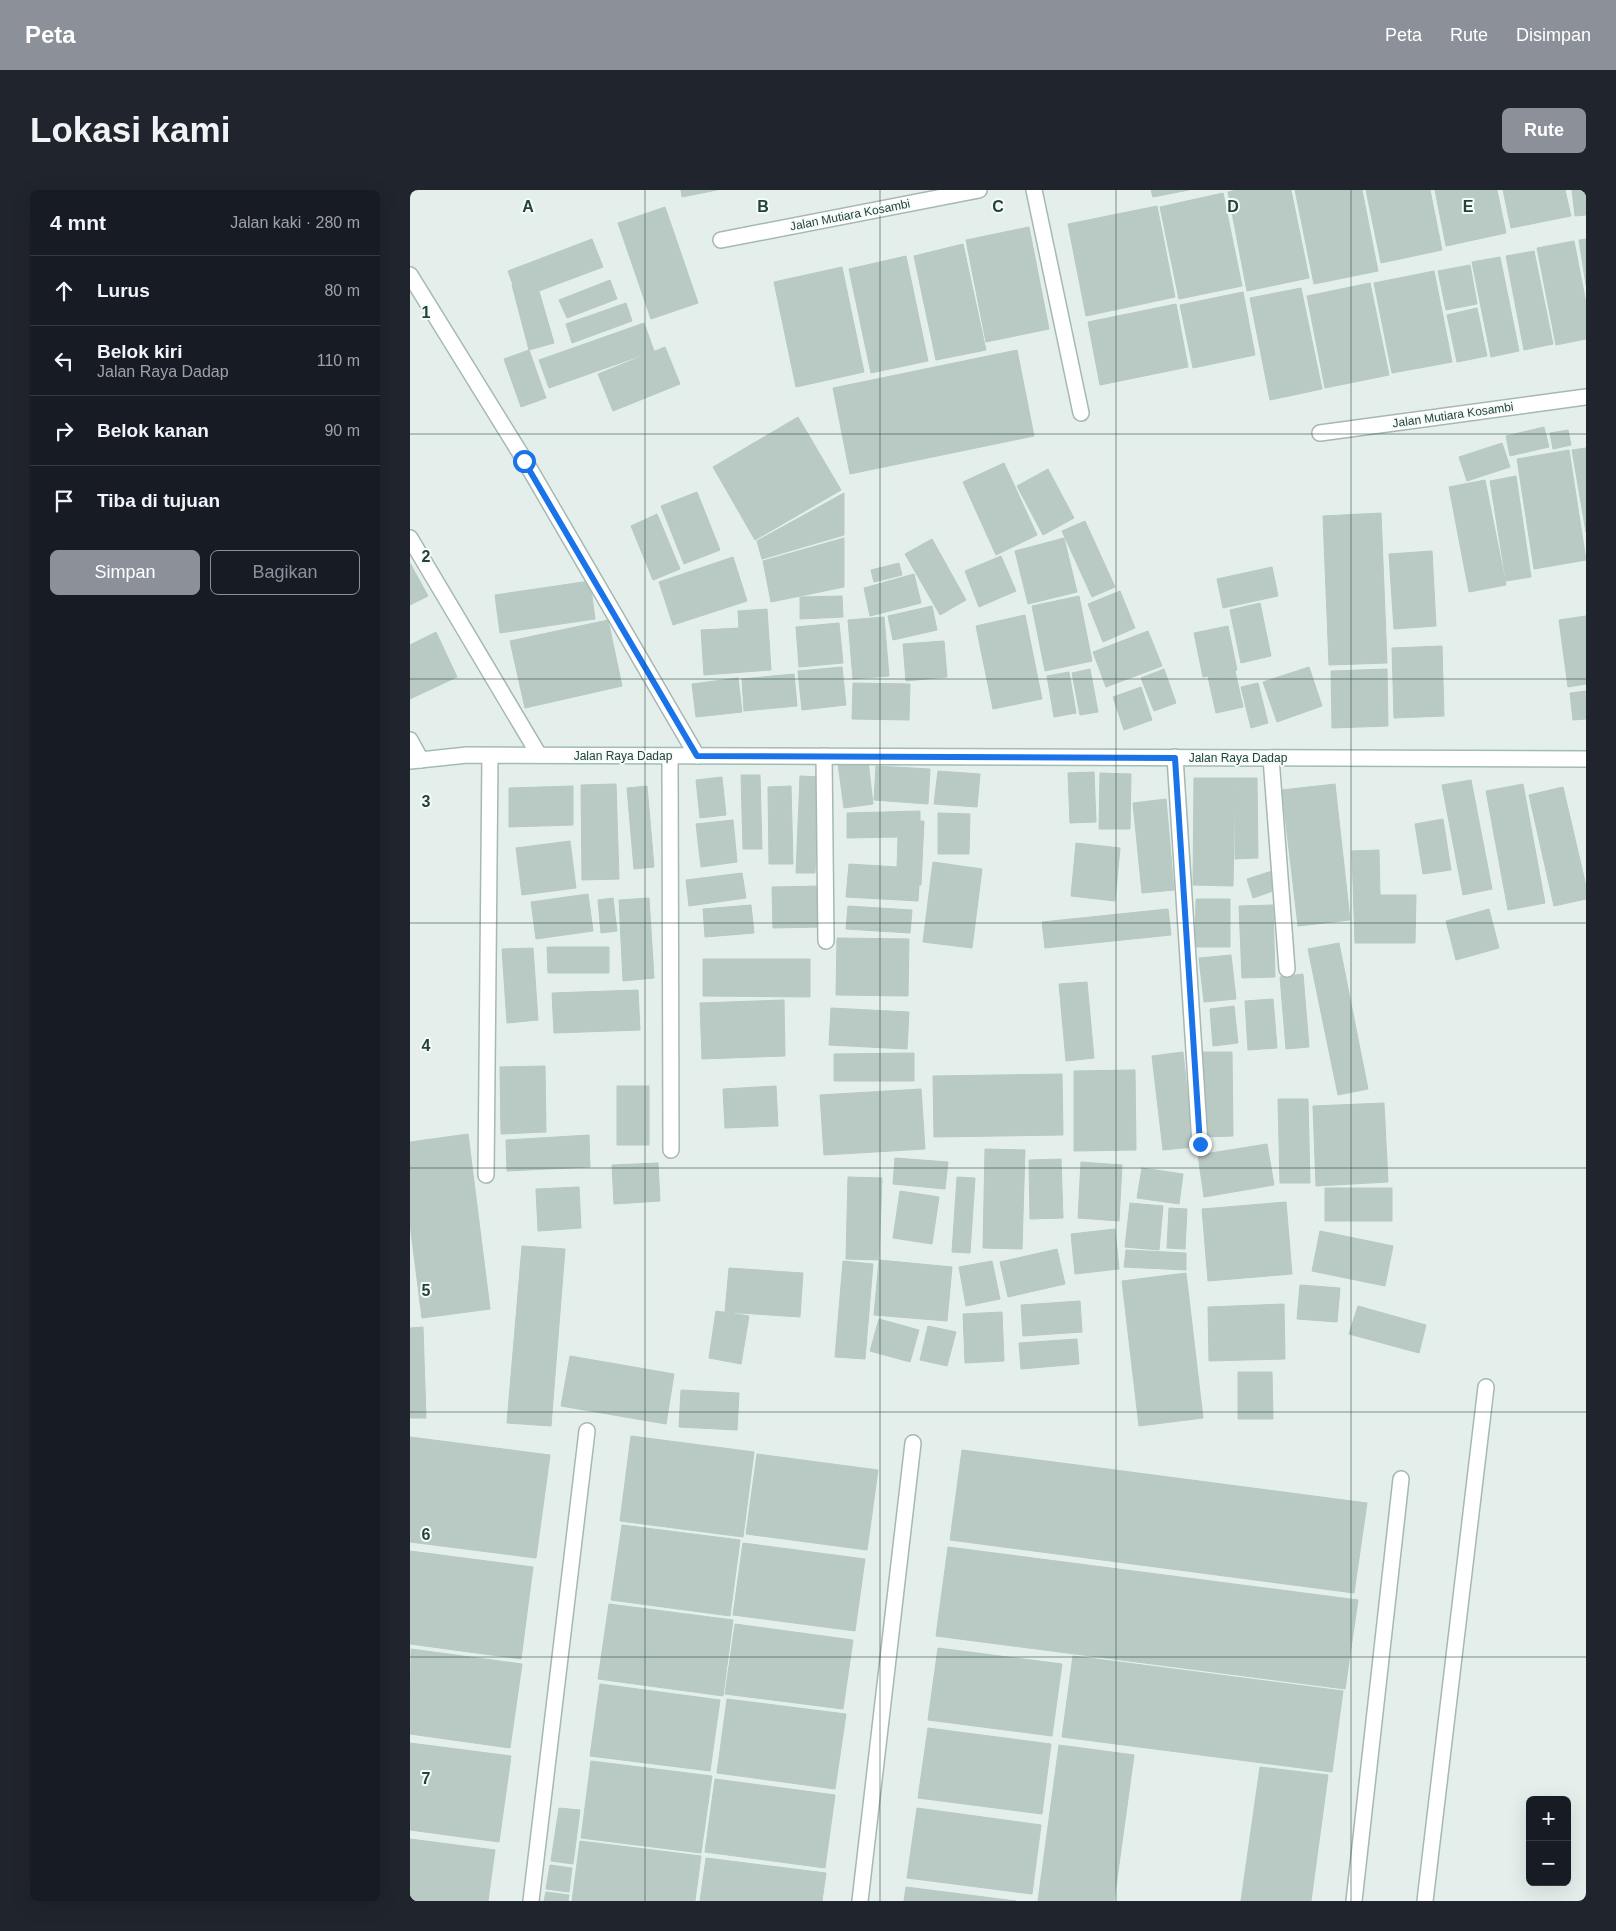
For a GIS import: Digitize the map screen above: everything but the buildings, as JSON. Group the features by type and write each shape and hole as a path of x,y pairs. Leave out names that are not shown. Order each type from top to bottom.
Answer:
{"street":[{"name":"Jalan Mutiara Kosambi","path":"721,240 980,190"},
{"path":"1034,190 1081,413"},
{"path":"410,275 524,461 697,756"},
{"name":"Jalan Mutiara Kosambi","path":"1320,433 1586,397"},
{"path":"410,538 539,755"},
{"path":"410,740 416,761"},
{"name":"Jalan Raya Dadap","path":"416,761 467,755 1586,759"},
{"path":"486,1175 490,756"},
{"path":"824,756 826,941"},
{"path":"670,757 671,1150"},
{"path":"1175,758 1200,1144"},
{"path":"1271,758 1287,969"},
{"path":"1425,1901 1486,1387"},
{"path":"531,1901 587,1431"},
{"path":"860,1901 913,1443"},
{"path":"1354,1901 1401,1479"}],"route":[{"path":"524,461 697,756 1175,758 1200,1144"}]}
